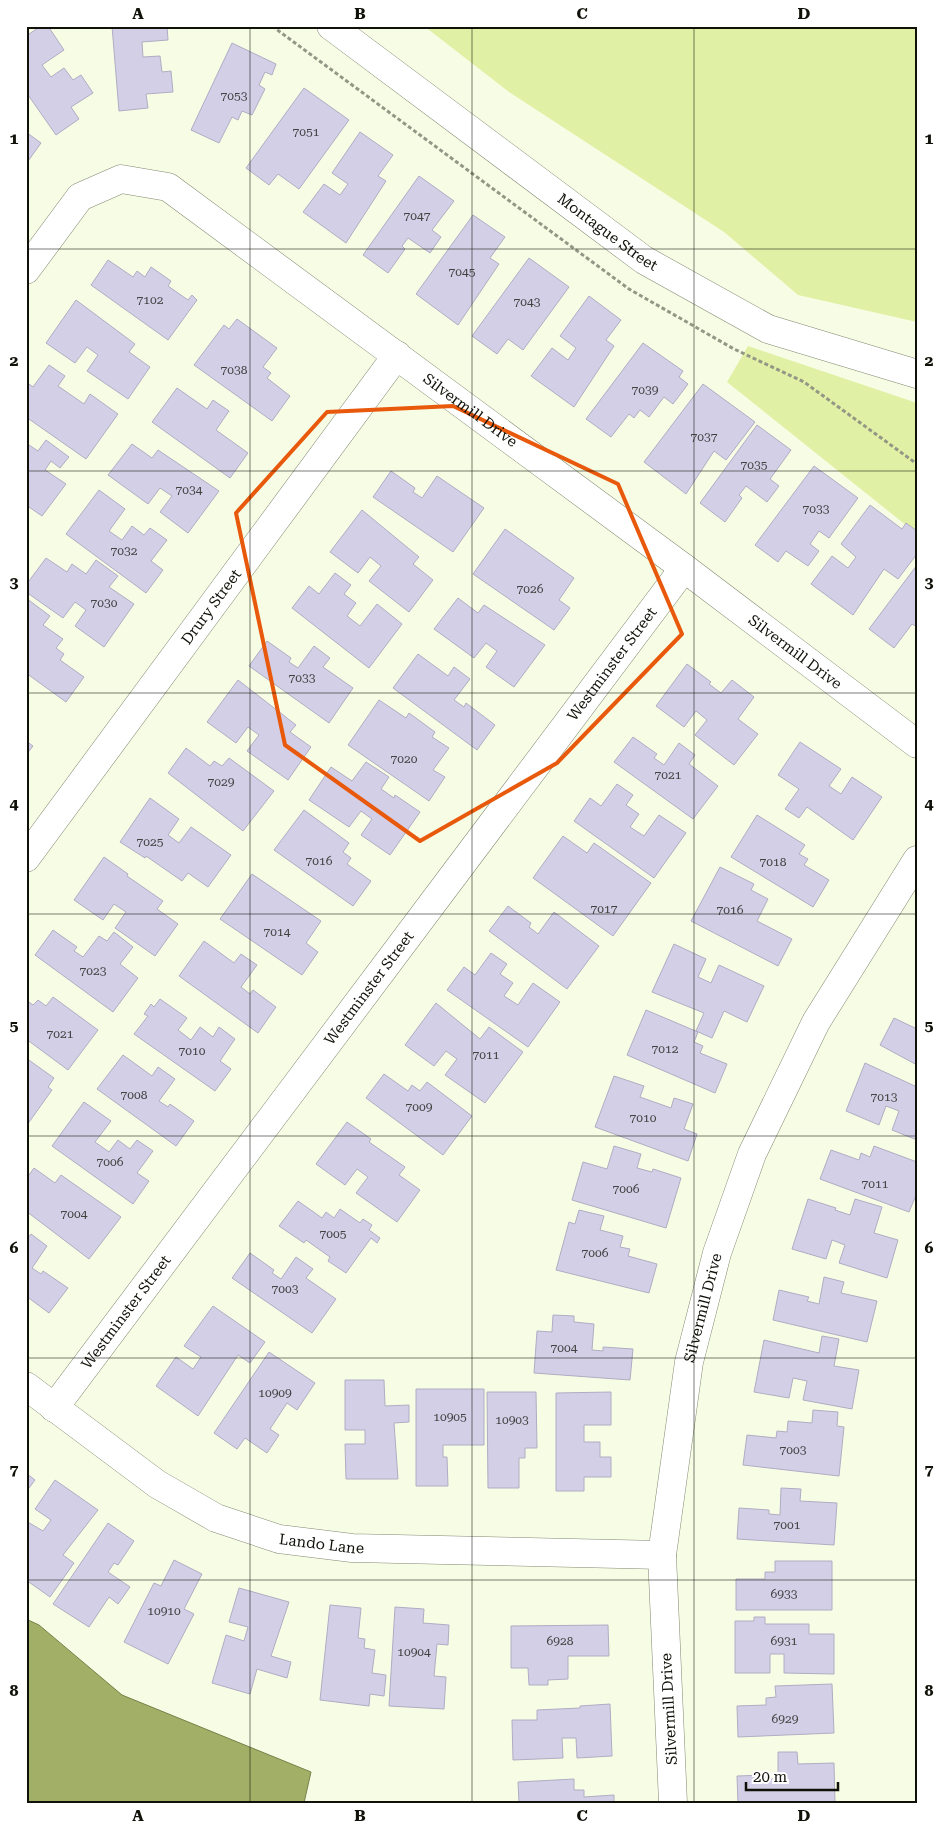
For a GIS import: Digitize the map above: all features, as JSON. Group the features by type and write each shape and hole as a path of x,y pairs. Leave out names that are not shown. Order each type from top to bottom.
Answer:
{"street":[{"name":"Montague Street","path":"331,26 644,260 768,329 917,374"},
{"name":"Silvermill Drive","path":"26,270 80,197 121,179 168,187 684,568 917,744"},
{"name":"Drury Street","path":"26,858 397,355"},
{"name":"Westminster Street","path":"54,1408 684,568"},
{"name":"Silvermill Drive","path":"673,1803 662,1555 690,1362 717,1253 752,1154 816,1022 917,860"},
{"name":"Lando Lane","path":"26,1386 157,1484 216,1518 279,1539 352,1548 662,1555"}],"highlighted area":[{"path":"453,406 618,484 682,634 557,763 420,841 285,745 236,513 327,412"}],"shaded area":[{"path":"424,26 917,26 917,322 798,295 724,232 509,92"},
{"path":"748,346 917,403 917,534 727,382"},
{"path":"26,1619 39,1625 122,1695 311,1772 304,1803 26,1803"}],"building":[{"path":"41,26 48,26 64,50 42,65 51,77 64,68 73,80 81,75 93,93 71,107 79,119 56,135 26,92 26,36"},
{"path":"112,26 167,26 168,40 142,42 143,57 160,56 162,72 171,71 173,92 146,94 148,108 119,111"},
{"path":"232,43 276,64 272,75 265,72 259,85 265,89 252,115 242,111 238,120 232,117 219,143 191,130"},
{"path":"304,88 349,120 299,189 278,174 269,185 246,168"},
{"path":"26,132 41,143 26,164"},
{"path":"360,132 393,155 378,176 386,181 346,243 303,212 324,184 340,195 348,184 332,173"},
{"path":"419,176 454,201 432,230 441,237 430,253 408,238 402,246 405,249 388,273 363,255"},
{"path":"473,215 505,237 490,258 499,264 458,325 416,294"},
{"path":"529,258 569,287 523,350 508,339 497,354 472,336"},
{"path":"108,260 133,277 137,271 145,277 151,267 171,281 168,286 188,300 192,295 197,300 168,340 91,285"},
{"path":"589,296 621,320 606,340 614,346 574,407 531,376 552,348 568,360 576,348 560,336"},
{"path":"76,300 135,344 129,352 150,367 128,399 87,371 98,355 87,347 75,363 46,343"},
{"path":"237,319 277,348 263,367 271,373 267,378 290,396 272,421 194,365 224,325 229,329"},
{"path":"643,343 683,371 679,377 688,384 673,404 664,397 649,417 640,410 634,418 629,414 611,437 586,419"},
{"path":"49,365 65,376 58,386 84,404 90,394 118,414 86,459 26,417 26,382 33,387"},
{"path":"703,384 755,422 726,460 714,451 686,494 644,462"},
{"path":"177,388 207,409 213,400 229,411 216,430 248,453 230,478 152,422"},
{"path":"757,425 791,450 770,479 779,486 767,502 746,486 739,495 742,498 725,522 700,503"},
{"path":"46,440 69,457 60,468 51,461 45,470 66,484 42,516 26,505 26,443 38,451"},
{"path":"132,444 152,458 158,450 219,491 188,533 160,512 172,496 160,488 148,504 108,475"},
{"path":"814,466 858,498 829,538 819,531 810,544 819,551 808,566 786,551 778,562 755,545"},
{"path":"391,471 415,488 413,492 422,498 437,476 484,508 453,552 373,497"},
{"path":"99,490 125,509 109,531 122,540 132,526 144,535 150,528 167,540 151,561 163,570 146,593 66,534"},
{"path":"870,505 902,529 906,523 917,531 917,554 898,579 884,569 853,615 811,584 832,556 848,568 856,557 841,544"},
{"path":"362,510 419,557 413,564 433,580 409,612 369,581 381,566 370,557 358,573 330,552"},
{"path":"505,529 574,578 559,600 570,608 554,630 473,574"},
{"path":"46,558 67,572 72,564 86,574 96,560 118,576 109,587 134,604 104,647 75,626 86,610 75,602 63,618 26,592 26,585"},
{"path":"917,565 917,627 912,624 894,648 869,629"},
{"path":"335,573 351,585 344,594 356,603 347,616 360,626 377,604 402,624 369,668 292,608 309,586 319,594"},
{"path":"26,598 50,616 43,625 63,639 56,648 64,654 60,660 84,677 66,702 26,673"},
{"path":"458,598 478,613 484,605 545,645 514,687 486,667 497,651 486,643 474,658 434,629"},
{"path":"267,641 291,658 289,662 298,668 314,646 330,658 323,667 353,688 329,723 249,666"},
{"path":"418,654 448,676 454,667 470,679 454,700 464,707 466,703 495,725 477,750 393,688"},
{"path":"687,664 711,682 709,684 721,693 732,680 754,697 738,719 758,734 734,765 695,735 707,720 696,711 684,727 656,706"},
{"path":"238,680 296,725 290,732 311,747 288,780 247,751 259,735 248,727 236,743 207,722"},
{"path":"379,700 406,718 409,713 435,732 432,737 449,748 433,770 445,777 429,801 348,745"},
{"path":"633,737 657,754 654,758 664,765 679,743 695,755 689,764 718,786 693,819 614,762"},
{"path":"26,741 33,746 26,755"},
{"path":"800,742 841,769 829,786 841,794 852,777 882,797 853,840 807,807 799,818 785,809 799,789 778,775"},
{"path":"186,748 210,766 214,761 222,766 229,758 274,791 243,831 168,773"},
{"path":"366,762 389,777 381,789 394,798 395,795 420,812 390,855 361,835 372,819 361,811 349,827 309,800 331,767 352,781"},
{"path":"617,784 633,795 626,805 639,814 630,827 644,836 659,815 686,833 654,878 574,821 590,798 601,806"},
{"path":"150,798 179,819 168,835 179,843 191,827 231,855 208,887 188,873 182,881 146,856 145,858 120,842"},
{"path":"304,810 349,843 343,852 351,858 347,864 371,881 353,906 274,850"},
{"path":"757,815 805,845 799,854 808,859 804,865 829,880 813,907 731,857"},
{"path":"563,836 587,853 594,843 651,883 613,936 533,878"},
{"path":"104,857 163,901 157,909 178,924 155,956 115,928 126,912 114,904 103,920 74,900"},
{"path":"720,867 754,884 751,890 768,899 757,921 792,939 778,966 691,921"},
{"path":"252,874 321,921 306,943 318,952 302,975 220,919"},
{"path":"508,906 531,923 529,927 538,934 554,912 599,946 567,989 489,931"},
{"path":"53,930 77,947 74,951 83,957 99,936 107,941 114,932 133,947 120,964 138,978 113,1012 35,955"},
{"path":"204,941 234,963 241,954 257,965 241,987 250,994 253,990 276,1007 258,1033 179,976"},
{"path":"674,944 706,959 698,977 711,983 719,965 764,986 747,1022 724,1011 712,1038 696,1031 704,1013 652,992"},
{"path":"491,953 507,964 500,974 513,983 504,996 518,1005 533,983 560,1002 528,1047 447,990 464,967 475,975"},
{"path":"53,997 98,1030 68,1070 26,1039 26,1000 33,1005 38,1000 46,1006"},
{"path":"160,999 187,1018 178,1030 191,1040 200,1027 213,1037 219,1027 235,1039 220,1061 231,1069 215,1091 134,1034 148,1016 144,1014 151,1004 154,1007"},
{"path":"436,1003 480,1039 489,1027 523,1052 485,1103 445,1075 457,1059 446,1051 434,1066 405,1045"},
{"path":"646,1010 698,1032 694,1042 703,1046 700,1053 727,1064 715,1093 627,1055"},
{"path":"894,1018 917,1029 917,1065 880,1045"},
{"path":"123,1055 152,1076 158,1067 175,1079 159,1101 168,1107 170,1104 194,1121 176,1146 97,1089"},
{"path":"26,1058 54,1078 48,1087 52,1090 27,1125"},
{"path":"865,1063 917,1087 917,1140 892,1130 899,1111 886,1106 879,1125 846,1111"},
{"path":"384,1074 408,1091 412,1085 420,1091 427,1082 472,1116 443,1155 366,1098"},
{"path":"614,1076 644,1086 640,1097 671,1108 674,1098 693,1104 684,1129 697,1134 688,1161 595,1127"},
{"path":"84,1102 111,1121 95,1142 109,1152 118,1140 130,1149 137,1140 153,1151 137,1173 149,1181 133,1204 52,1146"},
{"path":"347,1122 371,1139 369,1142 405,1167 399,1175 420,1190 397,1222 356,1193 368,1177 357,1169 345,1185 316,1164"},
{"path":"614,1146 641,1154 637,1168 652,1172 653,1169 681,1178 666,1228 572,1200 583,1162 607,1169"},
{"path":"874,1146 917,1162 917,1193 909,1212 820,1179 831,1150 859,1160 861,1153 870,1157"},
{"path":"34,1168 55,1183 61,1175 121,1217 89,1259 26,1211 26,1179"},
{"path":"808,1199 836,1208 835,1210 850,1215 855,1199 882,1207 874,1233 898,1240 887,1278 839,1263 845,1245 832,1240 826,1259 792,1249"},
{"path":"298,1201 322,1218 326,1212 334,1218 340,1209 360,1223 363,1219 372,1225 369,1230 380,1238 377,1243 371,1238 346,1273 328,1261 330,1257 306,1240 304,1243 279,1226"},
{"path":"579,1210 604,1216 600,1230 623,1236 620,1247 630,1249 628,1256 657,1264 649,1293 556,1270 569,1222 575,1224"},
{"path":"31,1234 47,1246 32,1268 41,1274 43,1271 68,1288 49,1313 26,1296 26,1241"},
{"path":"250,1253 274,1270 272,1273 281,1279 296,1257 313,1269 306,1278 336,1299 312,1333 232,1278"},
{"path":"824,1277 844,1282 841,1293 877,1301 867,1342 773,1320 779,1290 809,1297 807,1301 819,1304"},
{"path":"213,1306 265,1342 250,1363 238,1355 198,1416 156,1386 176,1357 193,1369 201,1357 184,1346"},
{"path":"553,1315 574,1316 574,1322 594,1324 592,1350 603,1351 603,1347 633,1349 630,1380 534,1373 537,1331 552,1332"},
{"path":"822,1336 839,1339 834,1366 859,1370 852,1409 803,1400 807,1381 793,1378 789,1398 754,1392 764,1340 819,1353"},
{"path":"269,1352 315,1383 297,1410 287,1403 270,1429 279,1435 267,1453 245,1438 237,1449 214,1433"},
{"path":"345,1380 384,1380 385,1406 409,1405 409,1422 394,1423 398,1479 346,1479 345,1444 365,1444 365,1430 345,1430"},
{"path":"416,1389 484,1389 484,1445 443,1445 443,1457 447,1457 448,1486 416,1486"},
{"path":"487,1392 536,1392 537,1448 525,1448 525,1458 519,1458 519,1488 488,1488"},
{"path":"611,1392 611,1425 584,1425 584,1442 600,1442 600,1457 611,1457 611,1477 584,1477 584,1491 556,1491 556,1393"},
{"path":"813,1410 838,1412 837,1426 844,1427 839,1476 743,1465 747,1435 776,1438 777,1431 787,1432 788,1421 812,1423"},
{"path":"26,1473 35,1480 26,1492"},
{"path":"55,1480 98,1510 63,1555 74,1563 50,1597 26,1580 26,1521 43,1531 51,1520 35,1509"},
{"path":"781,1488 801,1489 800,1501 837,1503 834,1545 737,1539 739,1508 769,1510 769,1514 780,1515"},
{"path":"108,1523 134,1541 118,1565 114,1563 108,1572 130,1587 118,1604 109,1597 89,1627 53,1604"},
{"path":"174,1560 202,1574 184,1609 194,1614 168,1664 124,1642 154,1583 161,1586"},
{"path":"775,1561 832,1561 832,1610 736,1610 736,1579 765,1579 765,1572 775,1572"},
{"path":"239,1588 289,1602 271,1656 291,1662 287,1678 257,1669 250,1694 212,1683 226,1635 244,1641 248,1627 229,1622"},
{"path":"330,1605 361,1608 358,1638 365,1639 364,1648 375,1650 372,1673 386,1675 384,1696 370,1694 369,1706 320,1700"},
{"path":"395,1607 424,1609 423,1623 449,1625 448,1645 437,1644 434,1676 446,1677 444,1709 389,1706"},
{"path":"754,1617 765,1617 765,1624 809,1624 809,1634 834,1634 834,1674 784,1673 784,1654 770,1654 770,1673 735,1673 735,1621 754,1621"},
{"path":"608,1625 609,1656 568,1656 568,1679 548,1680 548,1685 529,1685 528,1668 511,1668 511,1626"},
{"path":"832,1684 834,1733 738,1737 737,1706 766,1705 766,1698 776,1697 775,1686"},
{"path":"610,1704 612,1756 577,1758 576,1738 562,1738 563,1758 513,1760 512,1720 537,1720 537,1710 580,1708 580,1706"},
{"path":"778,1752 797,1752 798,1764 834,1763 835,1803 738,1803 737,1776 767,1775 767,1779 778,1779"},
{"path":"574,1779 574,1790 584,1790 584,1797 614,1795 614,1803 519,1803 518,1782"}]}
